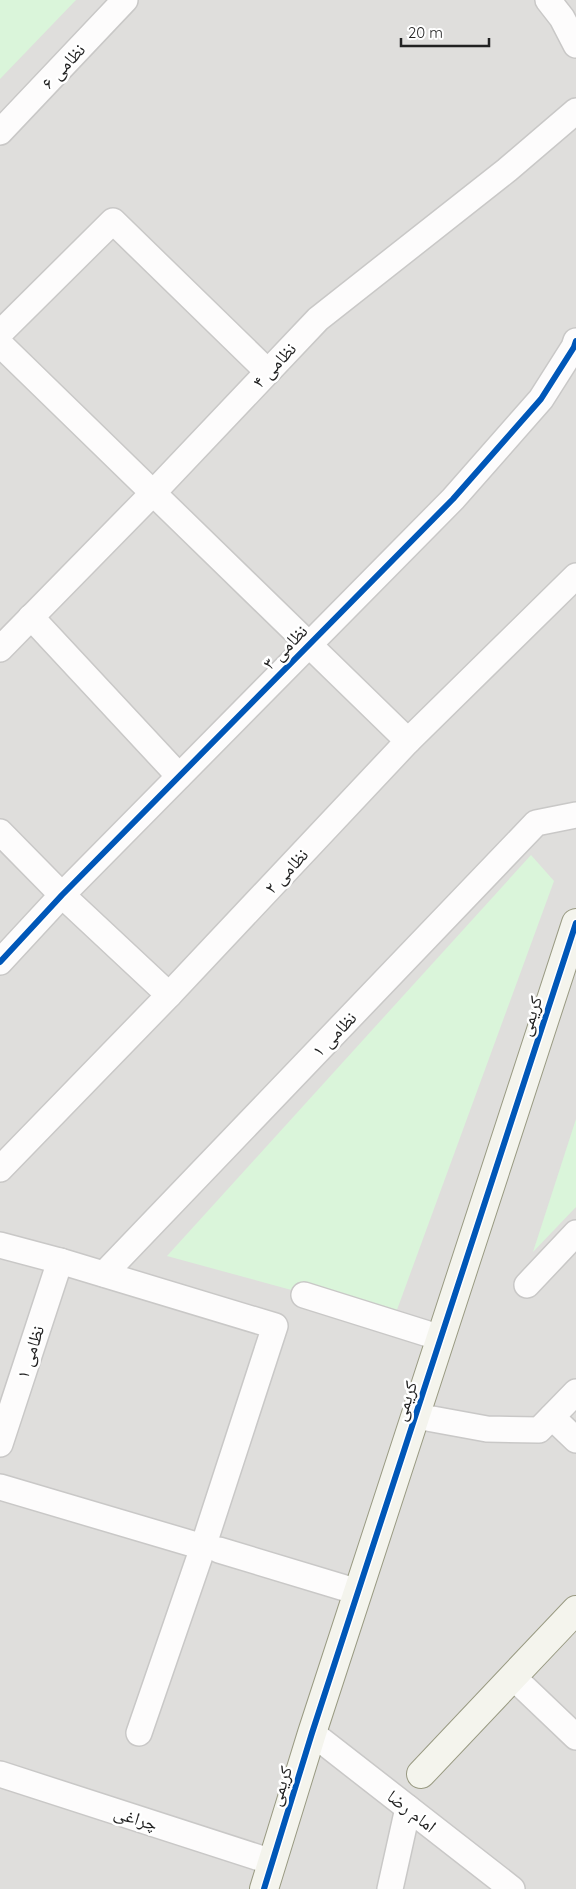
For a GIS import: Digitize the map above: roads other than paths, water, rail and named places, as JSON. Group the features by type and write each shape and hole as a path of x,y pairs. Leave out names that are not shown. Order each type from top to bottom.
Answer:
{"street":[{"name":"نظامی ۶","path":"0,132 125,0"},
{"path":"548,0 567,26 576,45"},
{"name":"نظامی ۴","path":"0,649 153,493 318,319 507,170 576,111"},
{"path":"0,333 113,221 268,372"},
{"name":"نظامی ۳","path":"0,962 62,895 453,499 540,399 576,341"},
{"path":"0,344 408,742"},
{"name":"نظامی ۲","path":"0,1169 408,742 576,576"},
{"path":"31,617 179,776"},
{"name":"نظامی ۱","path":"104,1274 536,823 576,815"},
{"path":"0,832 62,895 169,994"},
{"name":"کریمی","path":"264,1889 312,1733 576,923"},
{"path":"527,1285 576,1234"},
{"path":"0,1245 60,1261 275,1326 211,1549 139,1733"},
{"name":"نظامی ۱","path":"0,1444 60,1261"},
{"path":"304,1295 441,1338"},
{"path":"416,1416 487,1429 539,1430 576,1392"},
{"path":"552,1417 576,1440"},
{"path":"0,1486 358,1592"},
{"path":"421,1774 576,1610"},
{"path":"513,1676 576,1737"},
{"name":"امام رضا","path":"312,1733 512,1889"},
{"name":"چراغی","path":"0,1774 272,1862"},
{"path":"390,1889 408,1808"}]}
